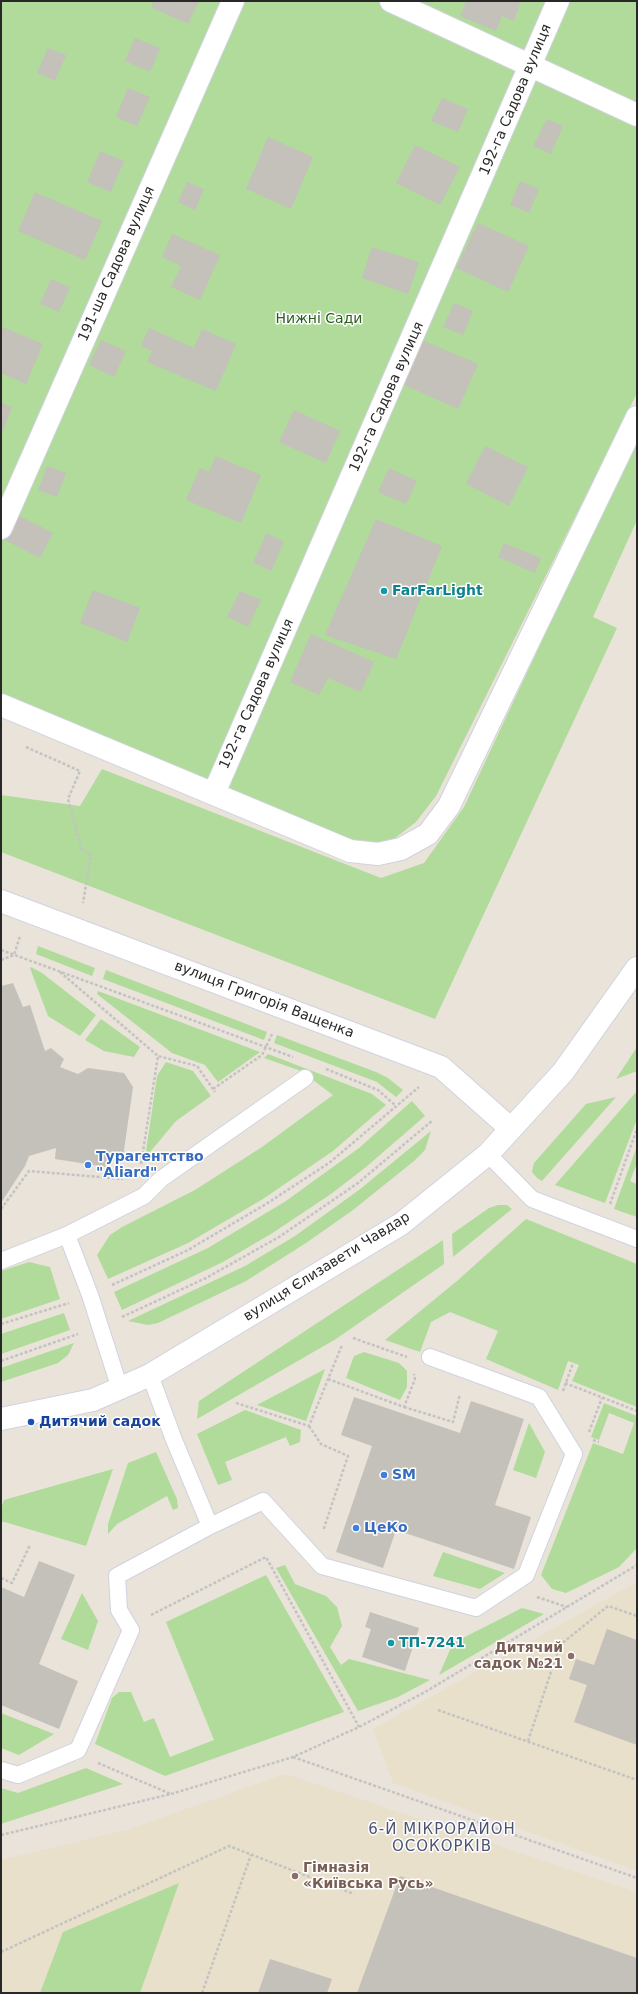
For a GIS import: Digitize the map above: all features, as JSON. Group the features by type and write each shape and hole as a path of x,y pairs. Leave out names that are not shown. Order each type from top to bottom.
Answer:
{"street":[{"name":"191-ша Садова вулиця","path":"1,528 233,1"},
{"path":"391,1 637,115"},
{"name":"192-га Садова вулиця","path":"214,793 558,1"},
{"path":"1,705 350,851 378,854 401,849 428,834 449,806 637,417"},
{"name":"вулиця Григорія Ващенка","path":"1,901 76,928 441,1068 510,1128"},
{"name":"вулиця Єлизавети Чавдар","path":"1,1419 93,1400 150,1375 401,1224 488,1154 510,1128 563,1072 637,968"}],"lane":[{"path":"1,1261 67,1235 144,1196 161,1179 305,1078"},
{"path":"488,1154 532,1199 637,1239"},
{"path":"67,1235 90,1295 120,1388"},
{"path":"1,1770 18,1775 78,1750 131,1630 119,1610 117,1576 210,1526 263,1501 322,1566 476,1608 526,1575 574,1454 539,1397 430,1357"},
{"path":"150,1375 174,1440 210,1526"}],"path":[{"path":"22,745 80,770 68,799 82,850 91,855 82,911 76,928"},
{"path":"14,955 21,932"},
{"path":"1,950 295,1058"},
{"path":"1,960 14,955"},
{"path":"57,970 158,1056 197,1066 215,1092"},
{"path":"213,1089 262,1055 267,1047 275,1026"},
{"path":"141,1165 158,1056"},
{"path":"324,1068 378,1090 396,1106"},
{"path":"1,1324 62,1307 188,1250 266,1204 329,1162 441,1068"},
{"path":"1,1361 100,1327 206,1278 279,1237 358,1183 433,1120"},
{"path":"608,1210 637,1129"},
{"path":"1,1209 29,1171 130,1180"},
{"path":"353,1338 408,1357 410,1364"},
{"path":"309,1426 342,1345"},
{"path":"404,1407 415,1379 413,1372"},
{"path":"328,1379 404,1407 453,1422 462,1395 455,1392"},
{"path":"415,1379 422,1381"},
{"path":"565,1384 637,1411"},
{"path":"236,1403 309,1426 320,1444 348,1456 322,1534"},
{"path":"1,1578 12,1583 30,1545"},
{"path":"145,1618 266,1557 359,1727"},
{"path":"1,1835 171,1794 293,1757 359,1727 425,1692 637,1565"},
{"path":"528,1742 560,1645 608,1606 637,1616"},
{"path":"438,1710 637,1780"},
{"path":"293,1757 637,1878"},
{"path":"91,1760 171,1794"},
{"path":"1,1952 229,1846 354,1894"},
{"path":"202,1993 251,1855"}],"shaded area":[{"name":"Дитячий садок №21","path":"637,1582 637,1871 393,1783 373,1729"},
{"name":"Гімназія «Київська Русь»","path":"285,1774 637,1892 637,1993 1,1993 1,1860 130,1829"}],"green space":[{"name":"Нижні Сади","path":"1,1 637,1 637,393 436,796 416,822 395,838 377,844 348,841 1,693"},
{"path":"637,438 637,520 593,617 617,628 435,1019 1,852 1,795 80,806 102,769 381,878 424,863 464,807"},
{"path":"38,946 95,968 92,976 36,954"},
{"path":"31,967 42,973 96,1015 80,1036 48,1016 30,968"},
{"path":"106,970 267,1032 264,1040 103,979"},
{"path":"98,991 260,1052 218,1082 205,1065 172,1053 97,994"},
{"path":"101,1019 140,1047 134,1057 104,1051 85,1040"},
{"path":"277,1035 376,1072 388,1078 403,1090 396,1097 377,1082 274,1043"},
{"path":"637,1047 637,1071 616,1079"},
{"path":"268,1054 372,1094 386,1105 333,1151 263,1199 188,1243 108,1279 97,1255 110,1235 122,1227 195,1190 262,1147 333,1095 301,1071 264,1058"},
{"path":"166,1062 193,1071 211,1096 176,1121 145,1158 157,1076"},
{"path":"637,1091 637,1119 605,1203 555,1185"},
{"path":"616,1097 542,1181 537,1178 532,1172 534,1163 586,1104"},
{"path":"412,1101 425,1116 366,1167 331,1194 271,1234 223,1262 122,1310 114,1292 208,1248 286,1201 359,1148"},
{"path":"431,1131 425,1150 414,1161 353,1210 306,1243 246,1281 158,1323 148,1325 128,1321 245,1266 295,1236 359,1190"},
{"path":"637,1146 637,1163 630,1181 637,1184 637,1217 614,1209"},
{"path":"498,1205 507,1205 512,1209 453,1257 452,1234 489,1208"},
{"path":"526,1219 637,1264 637,1407 572,1381 579,1365 568,1361 558,1390 486,1359 498,1331 450,1312 431,1322 420,1352 385,1340 457,1281"},
{"path":"443,1240 444,1264 336,1339 197,1419 199,1401"},
{"path":"29,1262 50,1267 60,1299 1,1319 1,1271"},
{"path":"64,1313 70,1330 1,1354 1,1334"},
{"path":"74,1343 68,1355 58,1363 1,1382 1,1368"},
{"path":"364,1352 399,1363 407,1371 407,1387 400,1400 346,1378 354,1356"},
{"path":"325,1369 306,1421 257,1405"},
{"path":"604,1403 637,1416 637,1548 619,1567 566,1593 552,1589 541,1575 593,1443 623,1454 634,1423 609,1413 599,1440 591,1437"},
{"path":"245,1410 301,1430 300,1442 290,1446 286,1437 225,1462 232,1480 218,1485 197,1434"},
{"path":"529,1423 545,1452 536,1478 513,1470"},
{"path":"156,1452 177,1499 178,1508 173,1510 167,1496 117,1524 108,1534 108,1524 128,1463"},
{"path":"113,1469 86,1546 1,1521 1,1509 4,1500"},
{"path":"443,1552 505,1573 480,1589 433,1576"},
{"path":"285,1565 295,1584 326,1596 337,1607 342,1626 330,1647 341,1665 349,1659 430,1680 398,1697 358,1711 276,1568"},
{"path":"266,1575 344,1712 165,1776 95,1744 112,1698 119,1692 131,1692 144,1722 154,1718 170,1757 214,1740 166,1622"},
{"path":"82,1593 98,1621 88,1650 61,1639"},
{"path":"522,1608 544,1614 439,1675 453,1643"},
{"path":"1,1713 54,1734 19,1755 1,1748"},
{"path":"86,1768 123,1784 1,1824 1,1788 18,1793"},
{"path":"179,1883 140,1993 40,1993 63,1932"}],"building":[{"path":"154,1 199,1 188,24 151,7"},
{"path":"466,1 521,1 514,21 502,16 496,31 460,16"},
{"path":"135,38 160,48 150,72 125,61"},
{"path":"48,48 66,55 55,81 37,73"},
{"path":"128,88 150,97 137,126 116,117"},
{"path":"442,98 468,109 458,132 431,121"},
{"path":"547,119 563,126 551,154 533,146"},
{"path":"268,137 313,157 291,209 246,189"},
{"path":"415,145 460,167 440,205 396,183"},
{"path":"100,151 124,161 111,192 87,182"},
{"path":"520,181 539,189 529,213 510,205"},
{"path":"187,182 204,189 195,210 178,202"},
{"path":"35,192 102,221 85,260 18,231"},
{"path":"478,223 529,246 508,292 456,268"},
{"path":"172,234 220,255 200,300 171,287 181,266 162,257"},
{"path":"372,247 419,262 408,294 362,278"},
{"path":"51,279 70,287 59,312 40,304"},
{"path":"454,303 473,311 463,335 443,327"},
{"path":"3,327 43,344 26,384 1,373 1,331"},
{"path":"149,328 194,348 202,329 236,344 216,391 147,362 152,351 141,346"},
{"path":"101,340 126,351 114,377 89,365"},
{"path":"422,340 478,364 458,409 402,384"},
{"path":"1,403 12,407 1,436"},
{"path":"294,410 340,431 326,463 279,442"},
{"path":"485,446 528,467 509,506 466,484"},
{"path":"216,456 261,475 241,523 186,500 200,468 209,472"},
{"path":"47,466 66,473 57,497 38,490"},
{"path":"389,468 417,481 406,504 378,492"},
{"path":"16,514 53,533 40,558 3,539"},
{"name":"FarFarLight","path":"376,519 442,546 396,659 325,635"},
{"path":"267,533 284,542 271,571 253,562"},
{"path":"504,543 541,558 535,573 498,557"},
{"path":"93,590 140,608 127,642 80,623"},
{"path":"240,591 261,600 248,627 227,617"},
{"path":"311,634 374,662 361,692 328,678 319,695 290,682"},
{"path":"13,983 23,1007 30,1005 45,1051 51,1048 64,1059 60,1067 78,1074 88,1068 124,1073 133,1087 123,1157 108,1155 106,1167 55,1159 56,1148 29,1156 25,1166 1,1203 1,986"},
{"path":"354,1397 460,1433 471,1401 524,1419 495,1505 531,1517 514,1569 396,1530 383,1568 336,1552 372,1446 341,1435"},
{"path":"39,1561 75,1575 39,1664 78,1681 59,1729 1,1705 1,1587 24,1597"},
{"name":"ТП-7241","path":"370,1612 419,1628 405,1671 362,1657 371,1629 365,1627"},
{"path":"607,1629 637,1640 637,1745 574,1722 587,1685 569,1679 576,1659 594,1665"},
{"path":"400,1876 637,1958 637,1993 357,1993"},
{"path":"270,1959 332,1979 327,1993 258,1993"}],"place":[{"name":"FarFarLight","path":"384,591"},
{"name":"Турагентство \"Aliard\"","path":"88,1165"},
{"name":"Дитячий садок","path":"31,1422"},
{"name":"SM","path":"384,1475"},
{"name":"ЦеКо","path":"356,1528"},
{"name":"ТП-7241","path":"391,1643"},
{"name":"Дитячий садок №21","path":"571,1656"},
{"name":"Гімназія «Київська Русь»","path":"295,1876"}],"district":[{"name":"6-Й МІКРОРАЙОН ОСОКОРКІВ","path":"442,1838"}]}
